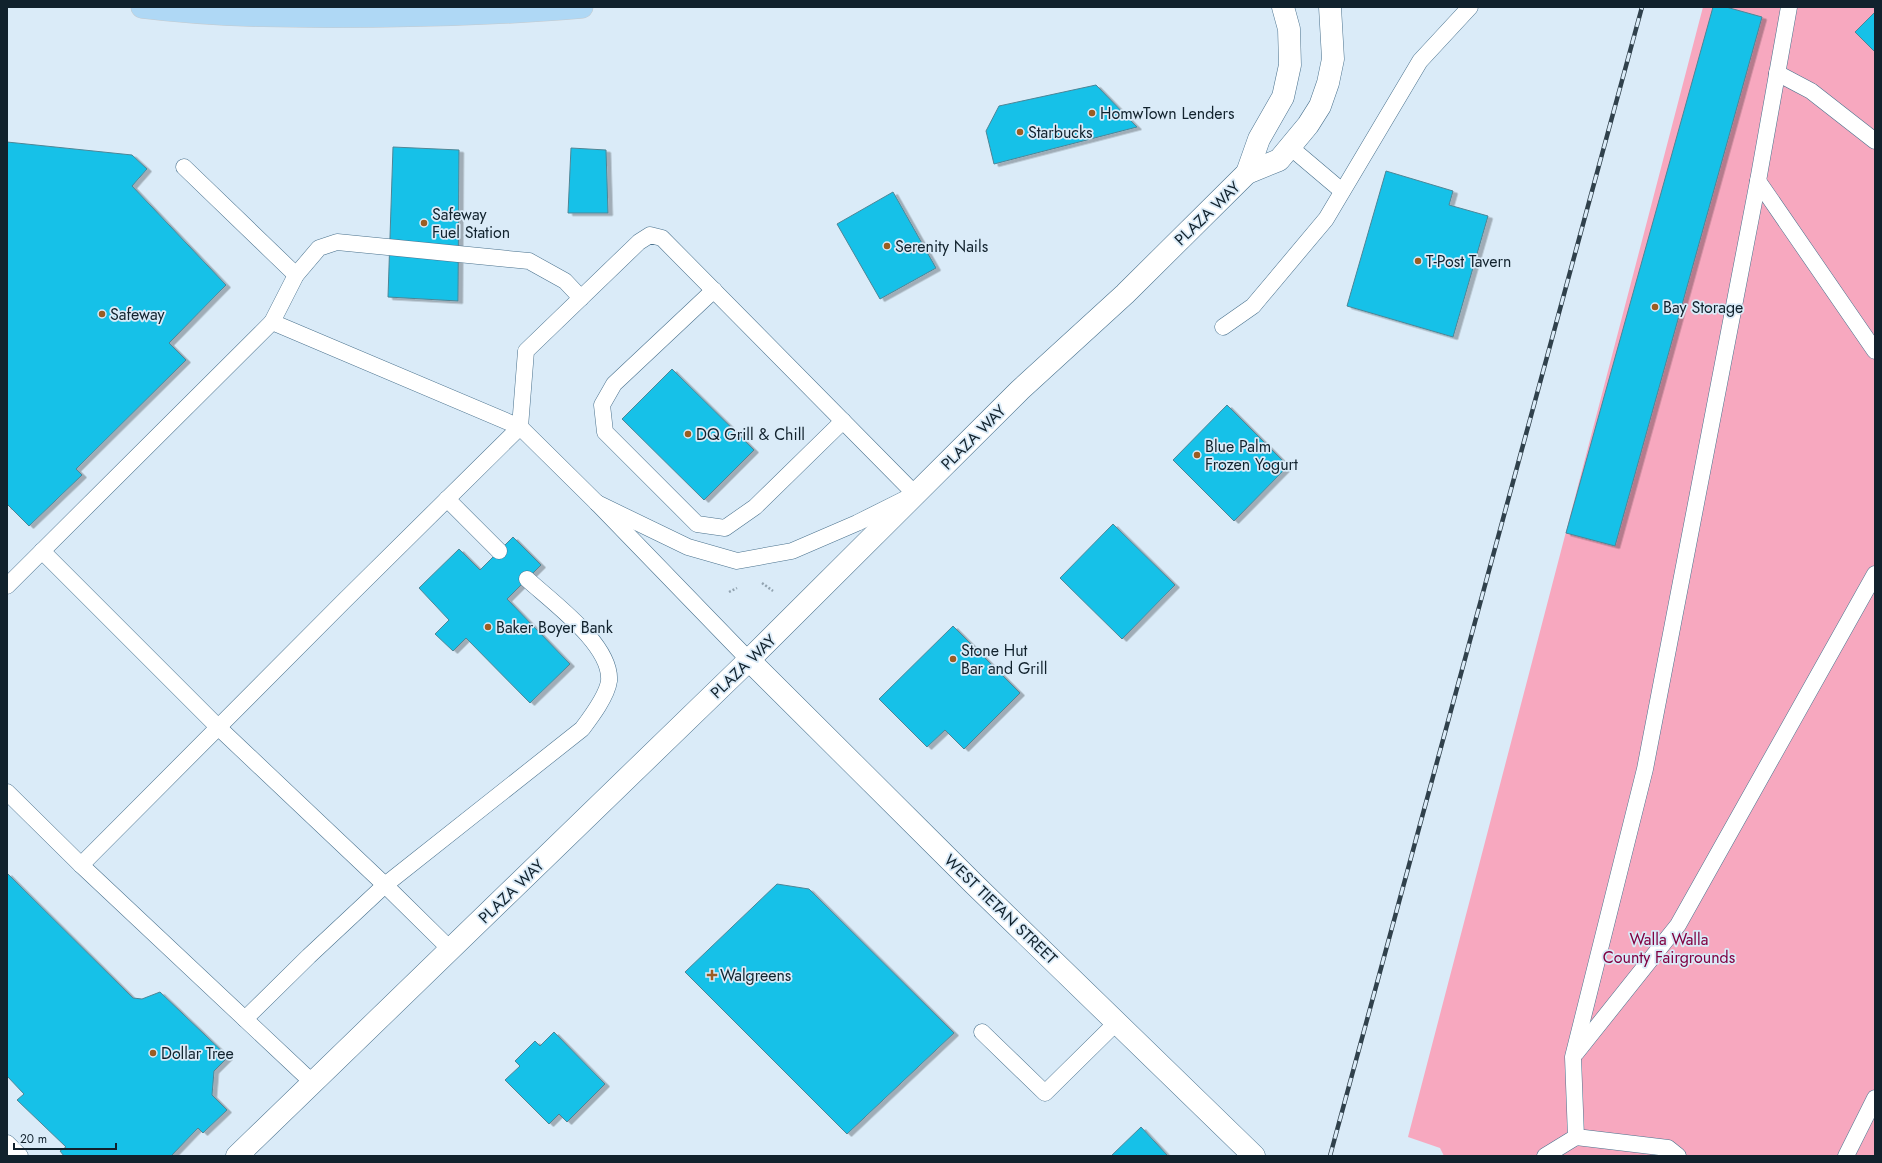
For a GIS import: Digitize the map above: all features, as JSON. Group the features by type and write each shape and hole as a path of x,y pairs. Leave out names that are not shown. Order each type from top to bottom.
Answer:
{"main road":[{"path":"142,7 236,15 322,17 443,15 582,7"},
{"name":"PLAZA WAY","path":"1247,173 1259,139 1283,97 1290,65 1289,29 1283,7"},
{"name":"PLAZA WAY","path":"237,1156 749,660 1020,390 1125,294 1247,173 1279,160 1320,106 1328,83 1333,59 1330,7"},
{"name":"WEST TIETAN STREET","path":"749,660 974,884 1254,1156"}],"lane":[{"path":"1223,326 1253,306 1326,219 1420,61 1470,7"},
{"path":"1576,1138 1573,1058 1645,769 1758,181 1789,7"},
{"path":"1777,73 1811,92 1875,141"},
{"path":"1290,147 1342,191"},
{"path":"184,166 296,275"},
{"path":"1758,181 1875,351"},
{"path":"81,866 218,727 520,427 526,351 639,242 650,235 662,238 915,494 857,523 792,551 737,561 688,547 597,503"},
{"path":"7,586 272,322 296,275 319,248 337,242 529,261 565,281 581,298"},
{"path":"714,290 614,384 602,405 605,432 696,524 725,528 755,507 843,421"},
{"path":"272,322 520,427 597,503 749,660"},
{"path":"447,499 499,551"},
{"path":"42,551 218,727 386,885 450,950"},
{"path":"1573,1058 1678,924 1875,574"},
{"path":"245,1019 309,956 386,885 450,832 582,729 597,709 609,682 607,662 599,647 584,631 527,579"},
{"path":"7,792 81,866 313,1083"},
{"path":"982,1032 1045,1093 1117,1022"},
{"path":"1846,1156 1875,1098"},
{"path":"1545,1156 1576,1138 1668,1148 1678,1156"},
{"path":"7,1143 20,1156"}],"green space":[{"name":"Walla Walla County Fairgrounds","path":"1703,7 1875,7 1875,1156 1444,1156 1440,1148 1408,1137"}],"building":[{"name":"Bay Storage","path":"1713,7 1726,7 1762,17 1615,546 1566,533"},
{"path":"1875,12 1875,52 1855,32"},
{"path":"1096,85 1137,127 994,164 986,131 999,106"},
{"name":"Safeway","path":"7,142 132,155 147,169 132,186 226,285 169,343 186,360 76,469 82,475 29,526 8,505 7,507"},
{"name":"Safeway Fuel Station","path":"393,147 459,150 458,301 388,297"},
{"path":"571,148 606,150 608,213 568,213"},
{"name":"T-Post Tavern","path":"1386,171 1453,191 1449,205 1488,216 1453,337 1347,306"},
{"name":"Serenity Nails","path":"893,192 936,268 880,299 837,224"},
{"name":"DQ Grill & Chill","path":"672,369 754,450 704,500 622,419"},
{"path":"1227,405 1288,466 1234,521 1173,460"},
{"path":"1113,524 1175,585 1122,639 1060,578"},
{"name":"Baker Boyer Bank","path":"513,537 541,565 507,599 570,664 530,703 466,638 453,651 435,634 449,620 419,588 459,549 480,570"},
{"name":"Stone Hut Bar and Grill","path":"953,626 1020,693 964,749 945,730 927,747 879,699"},
{"path":"7,873 133,998 142,999 160,992 228,1057 214,1071 212,1095 227,1110 203,1133 198,1128 171,1156 64,1156 60,1151 66,1147 17,1100 24,1094 7,1076"},
{"name":"Walgreens","path":"777,884 809,889 954,1033 847,1134 685,972"},
{"path":"554,1032 605,1084 567,1122 559,1114 549,1124 505,1080 520,1066 515,1061 535,1041 540,1046"},
{"path":"1141,1127 1168,1156 1111,1156"}],"railway":[{"path":"1330,1156 1642,7"}],"place":[{"name":"HomwTown Lenders","path":"1092,113"},
{"name":"Starbucks","path":"1020,132"},
{"name":"Safeway Fuel Station","path":"424,223"},
{"name":"Serenity Nails","path":"887,246"},
{"name":"T-Post Tavern","path":"1418,261"},
{"name":"Bay Storage","path":"1655,307"},
{"name":"Safeway","path":"102,314"},
{"name":"DQ Grill & Chill","path":"688,434"},
{"name":"Blue Palm Frozen Yogurt","path":"1197,455"},
{"name":"Baker Boyer Bank","path":"488,627"},
{"name":"Stone Hut Bar and Grill","path":"953,659"},
{"name":"Walgreens","path":"712,975"},
{"name":"Dollar Tree","path":"153,1053"}]}
